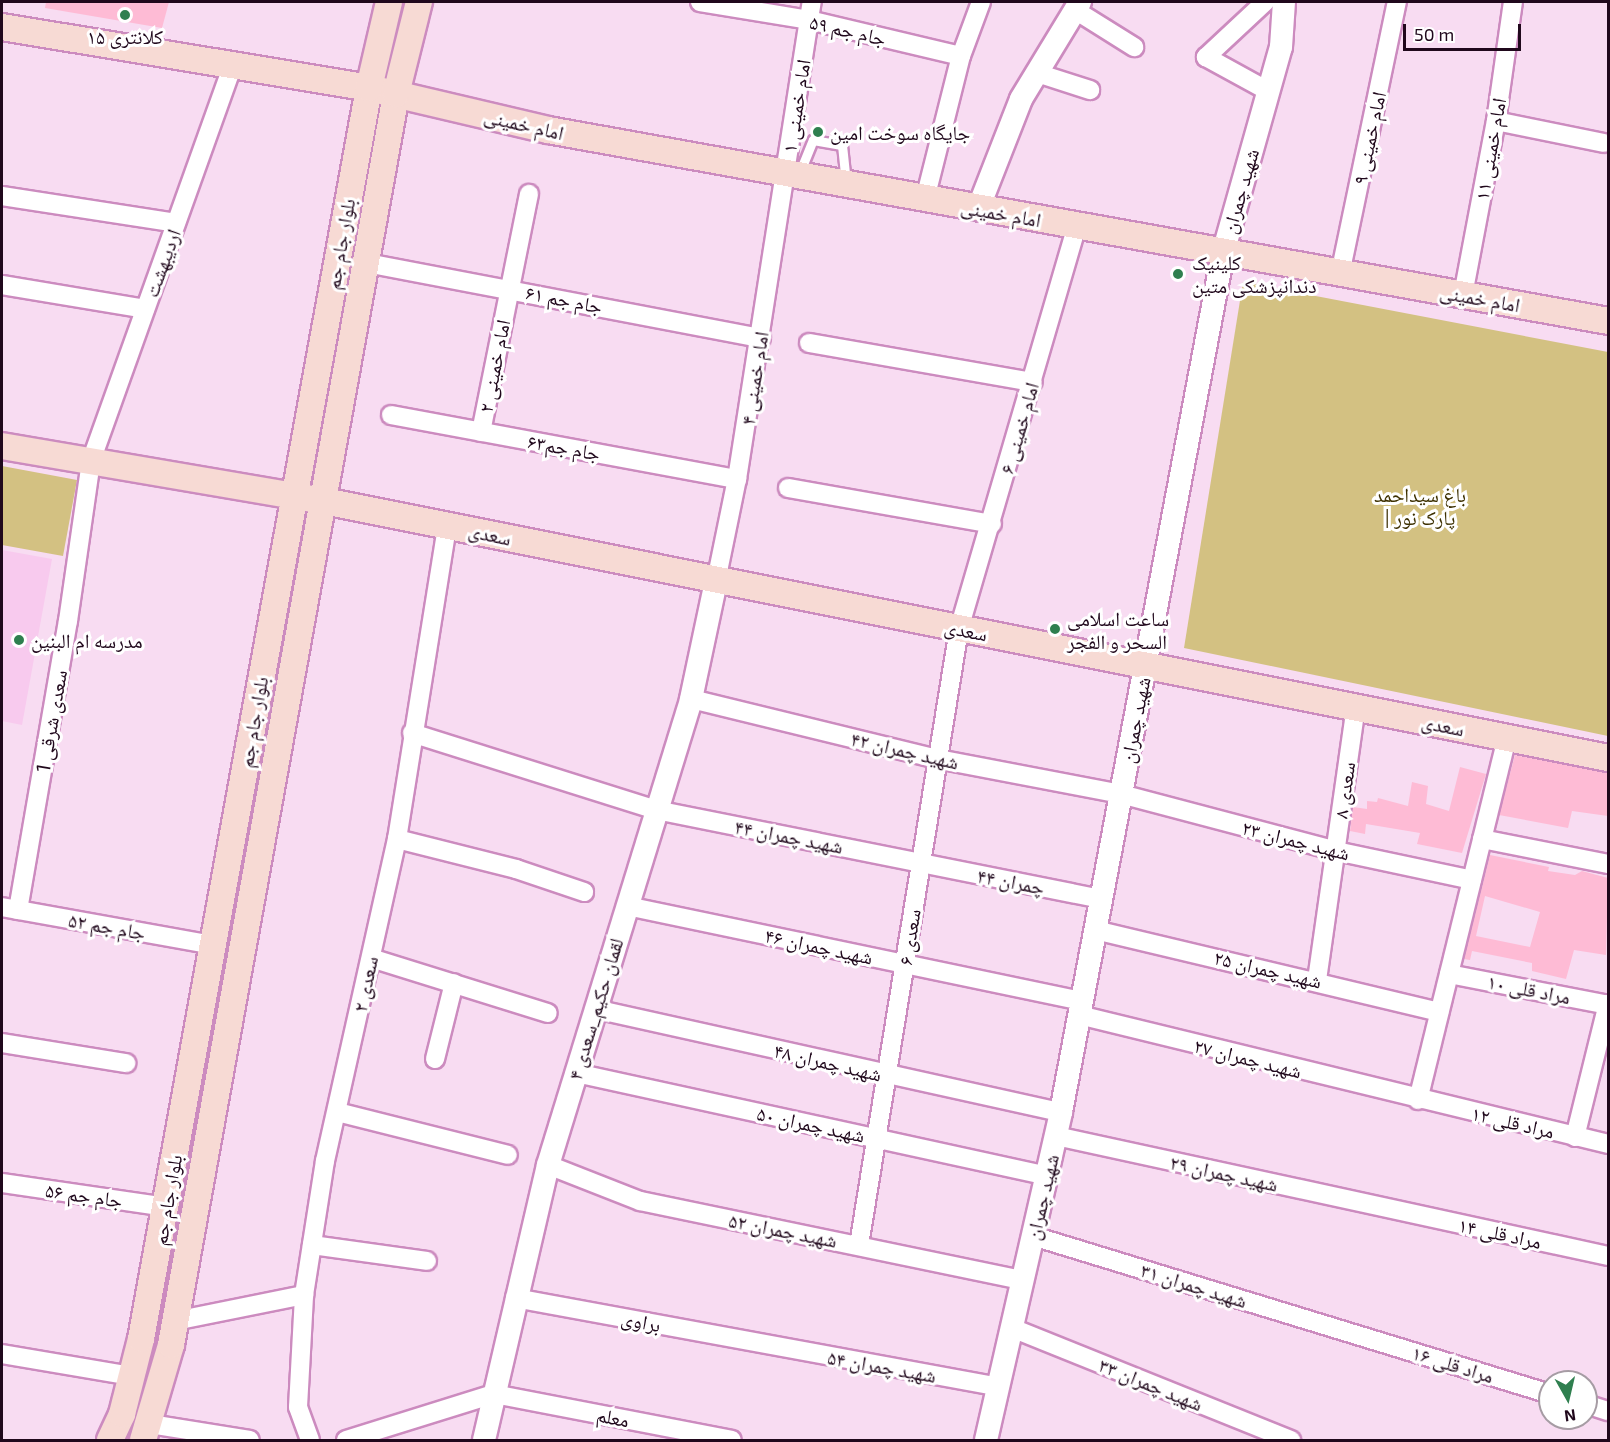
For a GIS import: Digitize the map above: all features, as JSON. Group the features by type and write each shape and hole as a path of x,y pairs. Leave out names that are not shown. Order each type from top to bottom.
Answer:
{"main road":[{"name":"بلوار جام جم","path":"110,1440 132,1376 166,1207 369,88 389,2"},
{"name":"بلوار جام جم","path":"146,1432 175,1321 396,94 419,2"},
{"path":"2,27 369,88"},
{"name":"امام خمینی","path":"369,88 548,130 792,176 1608,321"},
{"path":"2,446 294,496"},
{"name":"سعدی","path":"294,496 1608,758"},
{"path":"166,1207 195,1212"}],"street":[{"name":"جام جم ۵۹","path":"700,2 721,3 809,20 961,56"},
{"name":"امام خمینی ۱","path":"792,176 812,2"},
{"path":"925,199 961,56 981,2"},
{"path":"1265,2 1206,57 1268,91"},
{"name":"شهید چمران","path":"986,1440 1061,1112 1223,253 1281,46 1284,2"},
{"name":"امام خمینی ۹","path":"1341,273 1397,2"},
{"name":"امام خمینی ۱۱","path":"1463,295 1496,121 1513,2"},
{"path":"978,209 1021,99 1078,6 1134,47"},
{"name":"اردیبهشت","path":"91,461 233,65"},
{"path":"1037,73 1090,90"},
{"path":"1496,121 1604,143"},
{"name":"امام خمینی ۴","path":"716,581 737,479 792,176"},
{"name":"امام خمینی ۲","path":"481,432 529,194"},
{"path":"2,196 176,223"},
{"name":"امام خمینی ۶","path":"959,629 992,524 1077,226"},
{"name":"جام جم ۶۱","path":"367,263 761,338"},
{"path":"2,285 145,309"},
{"path":"808,343 1032,382"},
{"name":"جام جم۶۳","path":"391,415 737,479"},
{"name":"سعدی شرقی 1","path":"10,909 68,621 91,461"},
{"path":"788,488 992,524"},
{"name":"سعدی ۲","path":"310,1440 298,1407 304,1295 325,1161 397,839 412,733 447,526"},
{"name":"لقمان حکیم_سعدی ۴","path":"484,1440 515,1298 548,1165 691,699 716,581"},
{"name":"سعدی ۶","path":"859,1245 959,629"},
{"name":"شهید چمران ۴۲","path":"691,699 938,759 1121,794"},
{"name":"سعدی ۸","path":"1317,980 1356,707"},
{"name":"شهید چمران ۴۴","path":"412,733 656,810 921,862"},
{"path":"1418,1100 1508,737"},
{"name":"شهید چمران ۲۳","path":"1121,794 1335,851 1472,880"},
{"path":"397,839 516,869 584,892"},
{"path":"1482,839 1608,864"},
{"name":"چمران ۴۴","path":"921,862 1101,899"},
{"name":"شهید چمران ۴۶","path":"627,906 905,964 1081,1008"},
{"name":"جام جم ۵۲","path":"10,909 213,945"},
{"name":"شهید چمران ۲۵","path":"1095,930 1317,980 1439,1012"},
{"path":"371,958 548,1012"},
{"name":"مراد قلی ۱۰","path":"1449,974 1608,1005"},
{"path":"435,1059 454,983"},
{"path":"1575,1137 1608,1005"},
{"name":"شهید چمران ۲۷","path":"1081,1008 1418,1100"},
{"name":"شهید چمران ۴۸","path":"595,1009 1061,1112"},
{"path":"2,1043 126,1063"},
{"name":"شهید چمران ۵۰","path":"576,1072 1047,1176"},
{"name":"مراد قلی ۱۲","path":"1418,1100 1608,1144"},
{"path":"337,1113 508,1155"},
{"name":"شهید چمران ۲۹","path":"1056,1136 1392,1209"},
{"name":"شهید چمران ۵۲","path":"548,1165 640,1201 1023,1280"},
{"name":"جام جم ۵۶","path":"2,1183 166,1207"},
{"name":"مراد قلی ۱۴","path":"1392,1209 1608,1256"},
{"name":"شهید چمران ۳۱","path":"1033,1236 1356,1335"},
{"path":"312,1245 427,1261"},
{"path":"175,1321 304,1295"},
{"name":"براوی","path":"515,1298 766,1345"},
{"name":"شهید چمران ۳۳","path":"1012,1328 1291,1440"},
{"name":"مراد قلی ۱۶","path":"1356,1335 1538,1390"},
{"name":"شهید چمران ۵۴","path":"766,1345 998,1387"},
{"path":"2,1354 132,1376"},
{"path":"346,1440 494,1394"},
{"name":"معلم","path":"494,1394 732,1440"},
{"path":"146,1432 250,1440"}],"lane":[{"path":"792,176 813,140 843,145 846,185"}],"shaded area":[{"name":"مدرسه ام البنین","path":"2,550 52,559 22,725 2,721"}],"green space":[{"name":"باغ سیداحمد | پارک نور","path":"1243,282 1608,352 1608,736 1184,648"},
{"path":"2,466 77,480 63,556 2,545"}],"building":[{"name":"کلانتری ۱۵","path":"46,2 169,2 162,28 45,8"},
{"path":"1515,755 1608,773 1608,816 1572,811 1568,828 1499,815"},
{"path":"1460,767 1486,774 1462,853 1417,844 1420,833 1366,824 1365,834 1350,831 1353,807 1367,809 1367,801 1377,802 1378,798 1408,806 1412,782 1428,786 1426,804 1449,811"},
{"path":"1490,855 1549,867 1548,871 1575,875 1582,871 1608,878 1606,955 1574,950 1566,979 1532,971 1532,963 1472,951 1470,960 1464,959","holes":["1485,896 1540,912 1530,947 1476,936"]}],"place":[{"name":"کلانتری ۱۵","path":"125,15"},
{"name":"جایگاه سوخت امین","path":"818,132"},
{"name":"کلینیک دندانپزشکی متین","path":"1178,274"},
{"name":"ساعت اسلامی السحر و الفجر","path":"1055,629"},
{"name":"مدرسه ام البنین","path":"19,640"}]}
